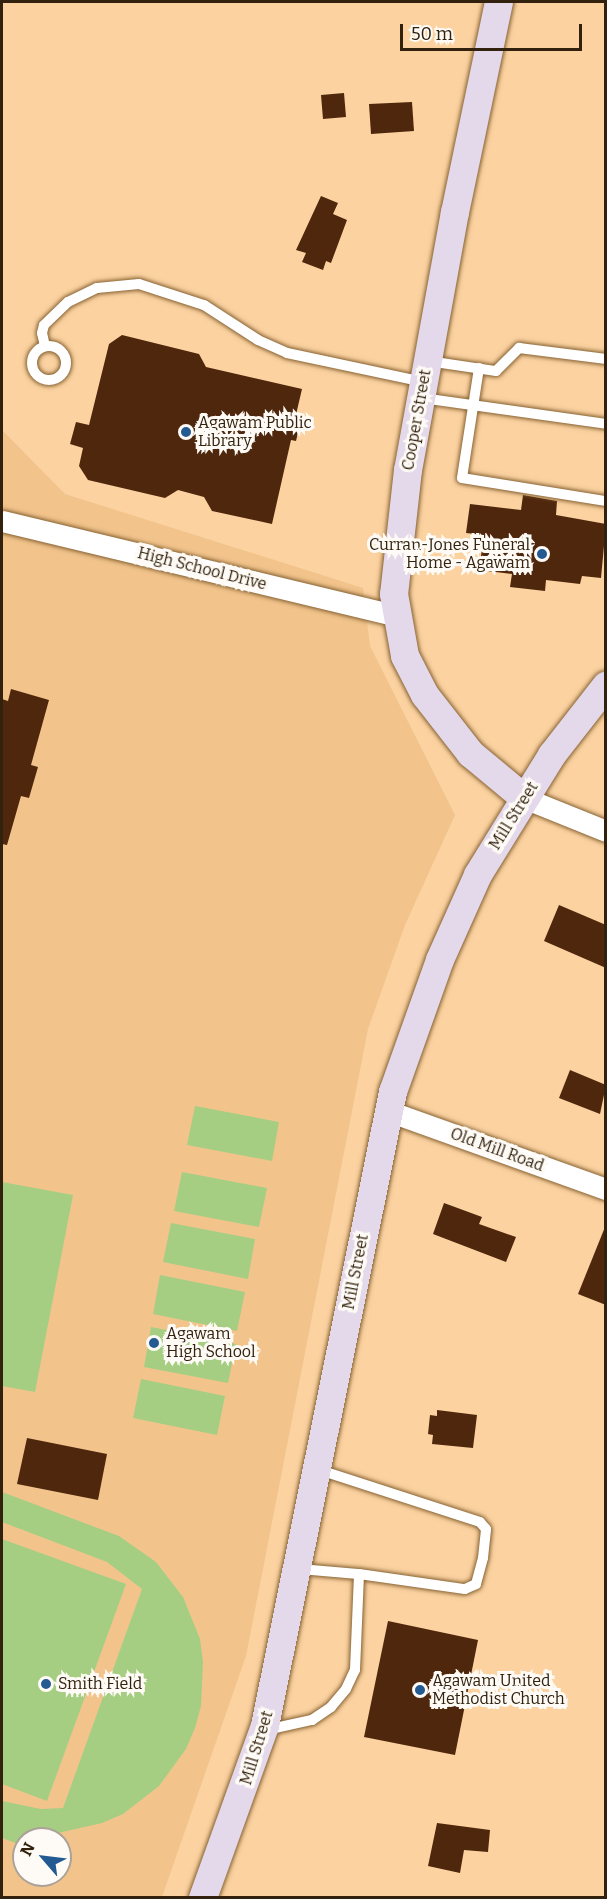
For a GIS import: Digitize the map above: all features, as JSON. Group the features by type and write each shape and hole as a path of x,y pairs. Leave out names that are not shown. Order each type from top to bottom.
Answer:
{"street":[{"name":"Cooper Street","path":"499,2 424,380 401,517 395,615 405,656 425,695 471,754 524,798"},
{"name":"High School Drive","path":"4,520 395,615"},
{"name":"Mill Street","path":"203,1898 264,1730 388,1111 452,931 483,866 524,798 606,686"},
{"path":"524,798 606,831"},
{"name":"Old Mill Road","path":"388,1111 606,1189"}],"lane":[{"path":"45,346 42,333 44,325 68,302 98,288 139,284 204,305 258,340 287,353 424,380 474,405 606,424"},
{"path":"424,380 479,368 496,371 519,348 606,359"},
{"path":"479,368 462,478 606,501"},
{"path":"298,1568 465,1589 476,1584 486,1529 480,1522 317,1469"},
{"path":"264,1730 312,1719 331,1707 346,1689 355,1670 359,1574"}],"shaded area":[{"name":"Agawam High School","path":"2,430 65,494 363,588 370,646 455,815 405,925 368,1029 246,1656 162,1897 2,1897"}],"green space":[{"path":"195,1106 279,1122 272,1161 187,1145"},
{"path":"182,1172 267,1188 259,1227 174,1211"},
{"path":"2,1182 73,1195 35,1392 2,1386"},
{"path":"171,1223 255,1239 248,1279 163,1262"},
{"path":"160,1275 245,1292 237,1331 153,1314"},
{"path":"151,1327 236,1344 228,1383 144,1367"},
{"path":"141,1379 225,1396 217,1435 133,1418"},
{"path":"2,1492 119,1536 156,1562 183,1597 200,1639 203,1662 201,1706 195,1728 186,1749 159,1786 123,1814 102,1823 72,1830 72,1827 12,1827 12,1842 2,1838 2,1801 41,1809 63,1808 142,1589 107,1562 2,1522"},
{"name":"Smith Field","path":"2,1539 126,1584 47,1801 2,1784"}],"building":[{"path":"344,93 346,117 323,119 321,95"},
{"path":"412,102 414,131 371,134 369,104"},
{"path":"321,196 338,203 333,214 347,220 331,263 326,261 323,270 302,262 306,253 296,250"},
{"name":"Agawam Public Library","path":"122,335 199,354 206,367 302,389 295,419 301,420 296,441 291,440 272,524 212,511 204,497 178,490 165,498 88,480 79,466 83,448 70,444 76,422 89,425 109,344"},
{"name":"Curran-Jones Funeral Home - Agawam","path":"523,495 557,501 556,515 606,524 601,578 582,576 580,584 546,580 545,591 510,587 512,574 479,570 484,535 466,533 470,504 521,510"},
{"path":"11,689 49,700 31,765 38,767 29,798 21,796 7,845 2,844 2,699 8,701"},
{"path":"559,905 606,925 606,968 544,941"},
{"path":"570,1070 606,1085 600,1114 559,1098"},
{"path":"444,1203 482,1217 479,1224 516,1237 506,1262 433,1234"},
{"path":"606,1227 606,1305 578,1294"},
{"path":"437,1410 477,1415 473,1448 432,1444 433,1435 428,1434 430,1415 437,1416"},
{"path":"27,1438 107,1454 98,1500 17,1484"},
{"path":"388,1621 478,1640 455,1755 364,1737"},
{"path":"437,1823 490,1830 488,1852 464,1850 460,1873 428,1866"}],"place":[{"name":"Agawam Public Library","path":"186,432"},
{"name":"Curran-Jones Funeral Home - Agawam","path":"542,554"},
{"name":"Agawam High School","path":"154,1343"},
{"name":"Smith Field","path":"46,1684"},
{"name":"Agawam United Methodist Church","path":"420,1690"}]}
